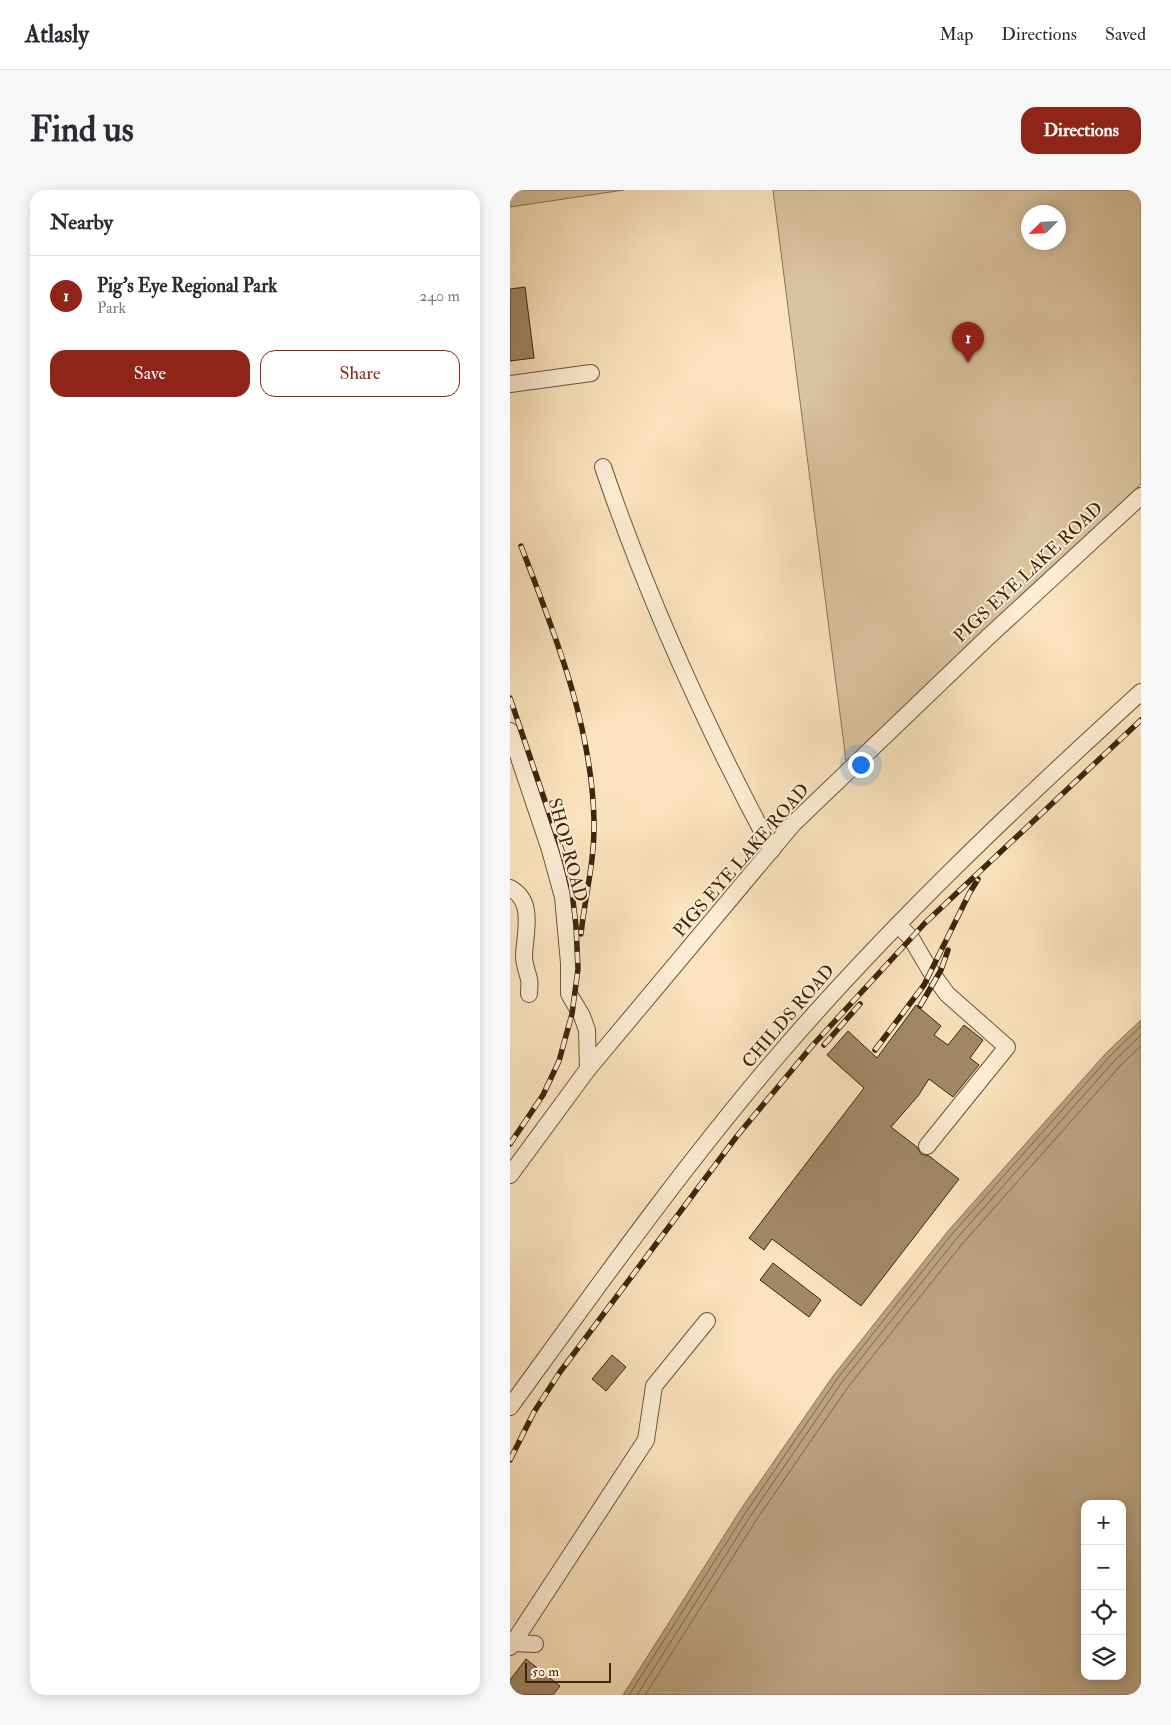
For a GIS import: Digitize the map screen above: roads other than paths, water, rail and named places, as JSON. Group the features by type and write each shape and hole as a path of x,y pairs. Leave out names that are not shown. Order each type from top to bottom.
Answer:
{"street":[{"path":"510,384 591,373"},
{"path":"603,467 670,640 744,798 772,850"},
{"name":"PIGS EYE LAKE ROAD","path":"510,1175 588,1069 794,824 986,638 1141,496"},
{"name":"CHILDS ROAD","path":"510,1407 648,1217 723,1121 801,1030 898,926 1059,767 1141,692"},
{"name":"SHOP ROAD","path":"510,731 550,850 563,898 569,963 568,994 582,1016 587,1030 588,1069"},
{"path":"510,888 522,896 526,911 524,957 529,979 529,994"},
{"path":"898,926 911,938 931,972 947,994 1008,1048 927,1146"},
{"path":"511,1645 646,1440 654,1386 708,1321"},
{"path":"511,1645 535,1644"}],"water":[{"path":"1141,1020 1141,1695 623,1695 741,1509 833,1376 948,1231 1107,1052"}],"railway":[{"path":"521,546 559,647 587,750 592,786 594,835 581,934"},
{"path":"510,698 564,857 572,892 578,969 572,1014 559,1061 543,1095 510,1144"},
{"path":"510,1460 534,1412 560,1372 737,1136 812,1046 925,923 1141,720"},
{"path":"875,1050 924,985 978,879"},
{"path":"920,1006 941,970 948,950"},
{"path":"824,1045 860,1004"}],"place":[{"name":"Pig's Eye Regional Park","path":"968,363"}]}
